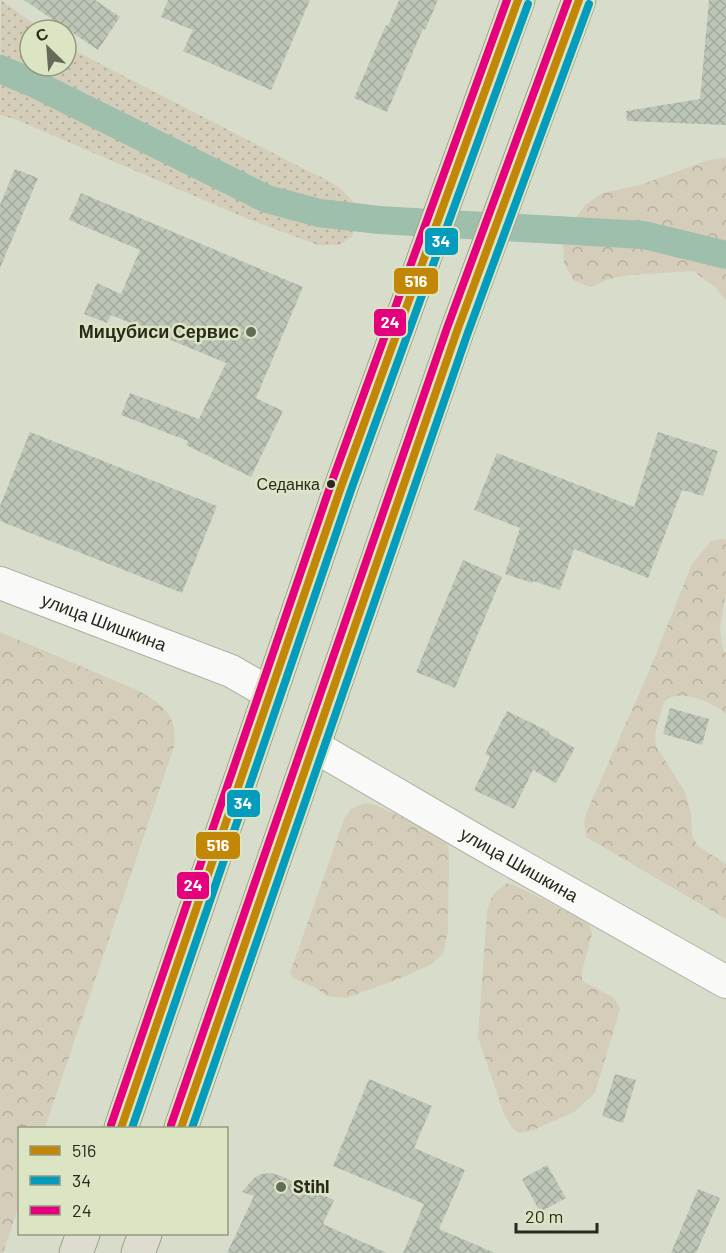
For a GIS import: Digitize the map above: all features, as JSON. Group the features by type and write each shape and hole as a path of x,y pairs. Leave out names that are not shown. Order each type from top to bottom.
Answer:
{"highway":[{"path":"121,1127 338,498 518,0"},
{"path":"181,1127 457,331 579,0"},
{"path":"76,1253 82,1235"},
{"path":"138,1253 144,1235"}],"street":[{"name":"улица Шишкина","path":"0,583 231,672 271,694"},
{"name":"улица Шишкина","path":"314,746 726,982"}],"green space":[{"path":"1,0 26,18 18,18 18,78 78,78 78,52 335,185 356,205 353,236 339,245 318,245 248,219 17,120 0,115"},
{"path":"726,158 726,301 716,288 693,271 630,275 609,279 591,287 574,281 564,263 563,244 567,230 586,204 603,193 643,184 708,160"},
{"path":"726,540 726,592 720,629 723,651 726,653 726,714 715,706 700,700 685,696 672,697 664,702 655,733 656,746 685,792 691,814 692,836 698,846 726,864 726,919 586,837 584,822 692,564 711,541"},
{"path":"0,632 148,696 171,718 175,744 45,1127 18,1127 18,1208 3,1253 0,1253"},
{"path":"365,803 376,805 447,841 449,855 448,931 443,954 430,965 346,998 327,996 316,988 293,978 290,973 344,819 351,809"},
{"path":"508,883 589,924 592,934 582,971 582,981 613,997 620,1009 595,1093 574,1112 531,1131 519,1133 513,1129 504,1114 478,1037 487,912 494,895"}],"building":[{"path":"24,0 95,0 120,17 98,50 78,36 78,18 51,18"},
{"path":"168,0 310,0 271,90 183,51 193,30 161,17"},
{"path":"399,0 438,0 387,112 354,98"},
{"path":"709,0 726,0 726,125 627,121 626,111 700,99"},
{"path":"15,169 38,178 0,268 0,205"},
{"path":"81,193 303,287 256,398 283,411 251,477 186,445 188,441 121,415 130,393 199,419 226,363 111,315 107,323 84,314 97,283 121,294 140,250 69,220"},
{"path":"30,432 217,506 182,593 0,521 0,506"},
{"path":"658,432 718,451 703,496 682,490 648,578 574,549 560,590 505,574 520,528 474,510 497,453 634,507"},
{"path":"463,560 502,577 455,688 416,672"},
{"path":"670,708 709,719 702,745 663,734"},
{"path":"507,711 550,732 549,734 575,748 556,783 533,770 514,809 474,790 490,757 485,754"},
{"path":"615,1074 636,1080 623,1123 602,1116"},
{"path":"369,1079 432,1106 414,1148 465,1170 439,1229 495,1253 403,1253 424,1204 333,1166"},
{"path":"547,1165 566,1198 540,1212 522,1179"},
{"path":"271,1173 334,1200 323,1224 387,1253 227,1253 254,1196 242,1192 254,1178 261,1174"},
{"path":"698,1189 720,1198 696,1253 671,1253"}],"waterway":[{"name":"Седанка","path":"0,69 35,84 267,199 319,213 379,220 644,235 726,255"}],"transit line":[{"name":"24","path":"111,1125 331,484 507,0"},
{"name":"516","path":"121,1127 341,487 518,0"},
{"name":"24","path":"171,1125 447,328 568,0"},
{"name":"516","path":"181,1127 457,331 579,0"},
{"name":"34","path":"132,1127 351,490 528,4"},
{"name":"34","path":"192,1127 467,335 589,4"}],"place":[{"name":"Мицубиси Сервис","path":"251,332"},
{"name":"Седанка","path":"331,484"},
{"name":"Stihl","path":"281,1187"}]}
